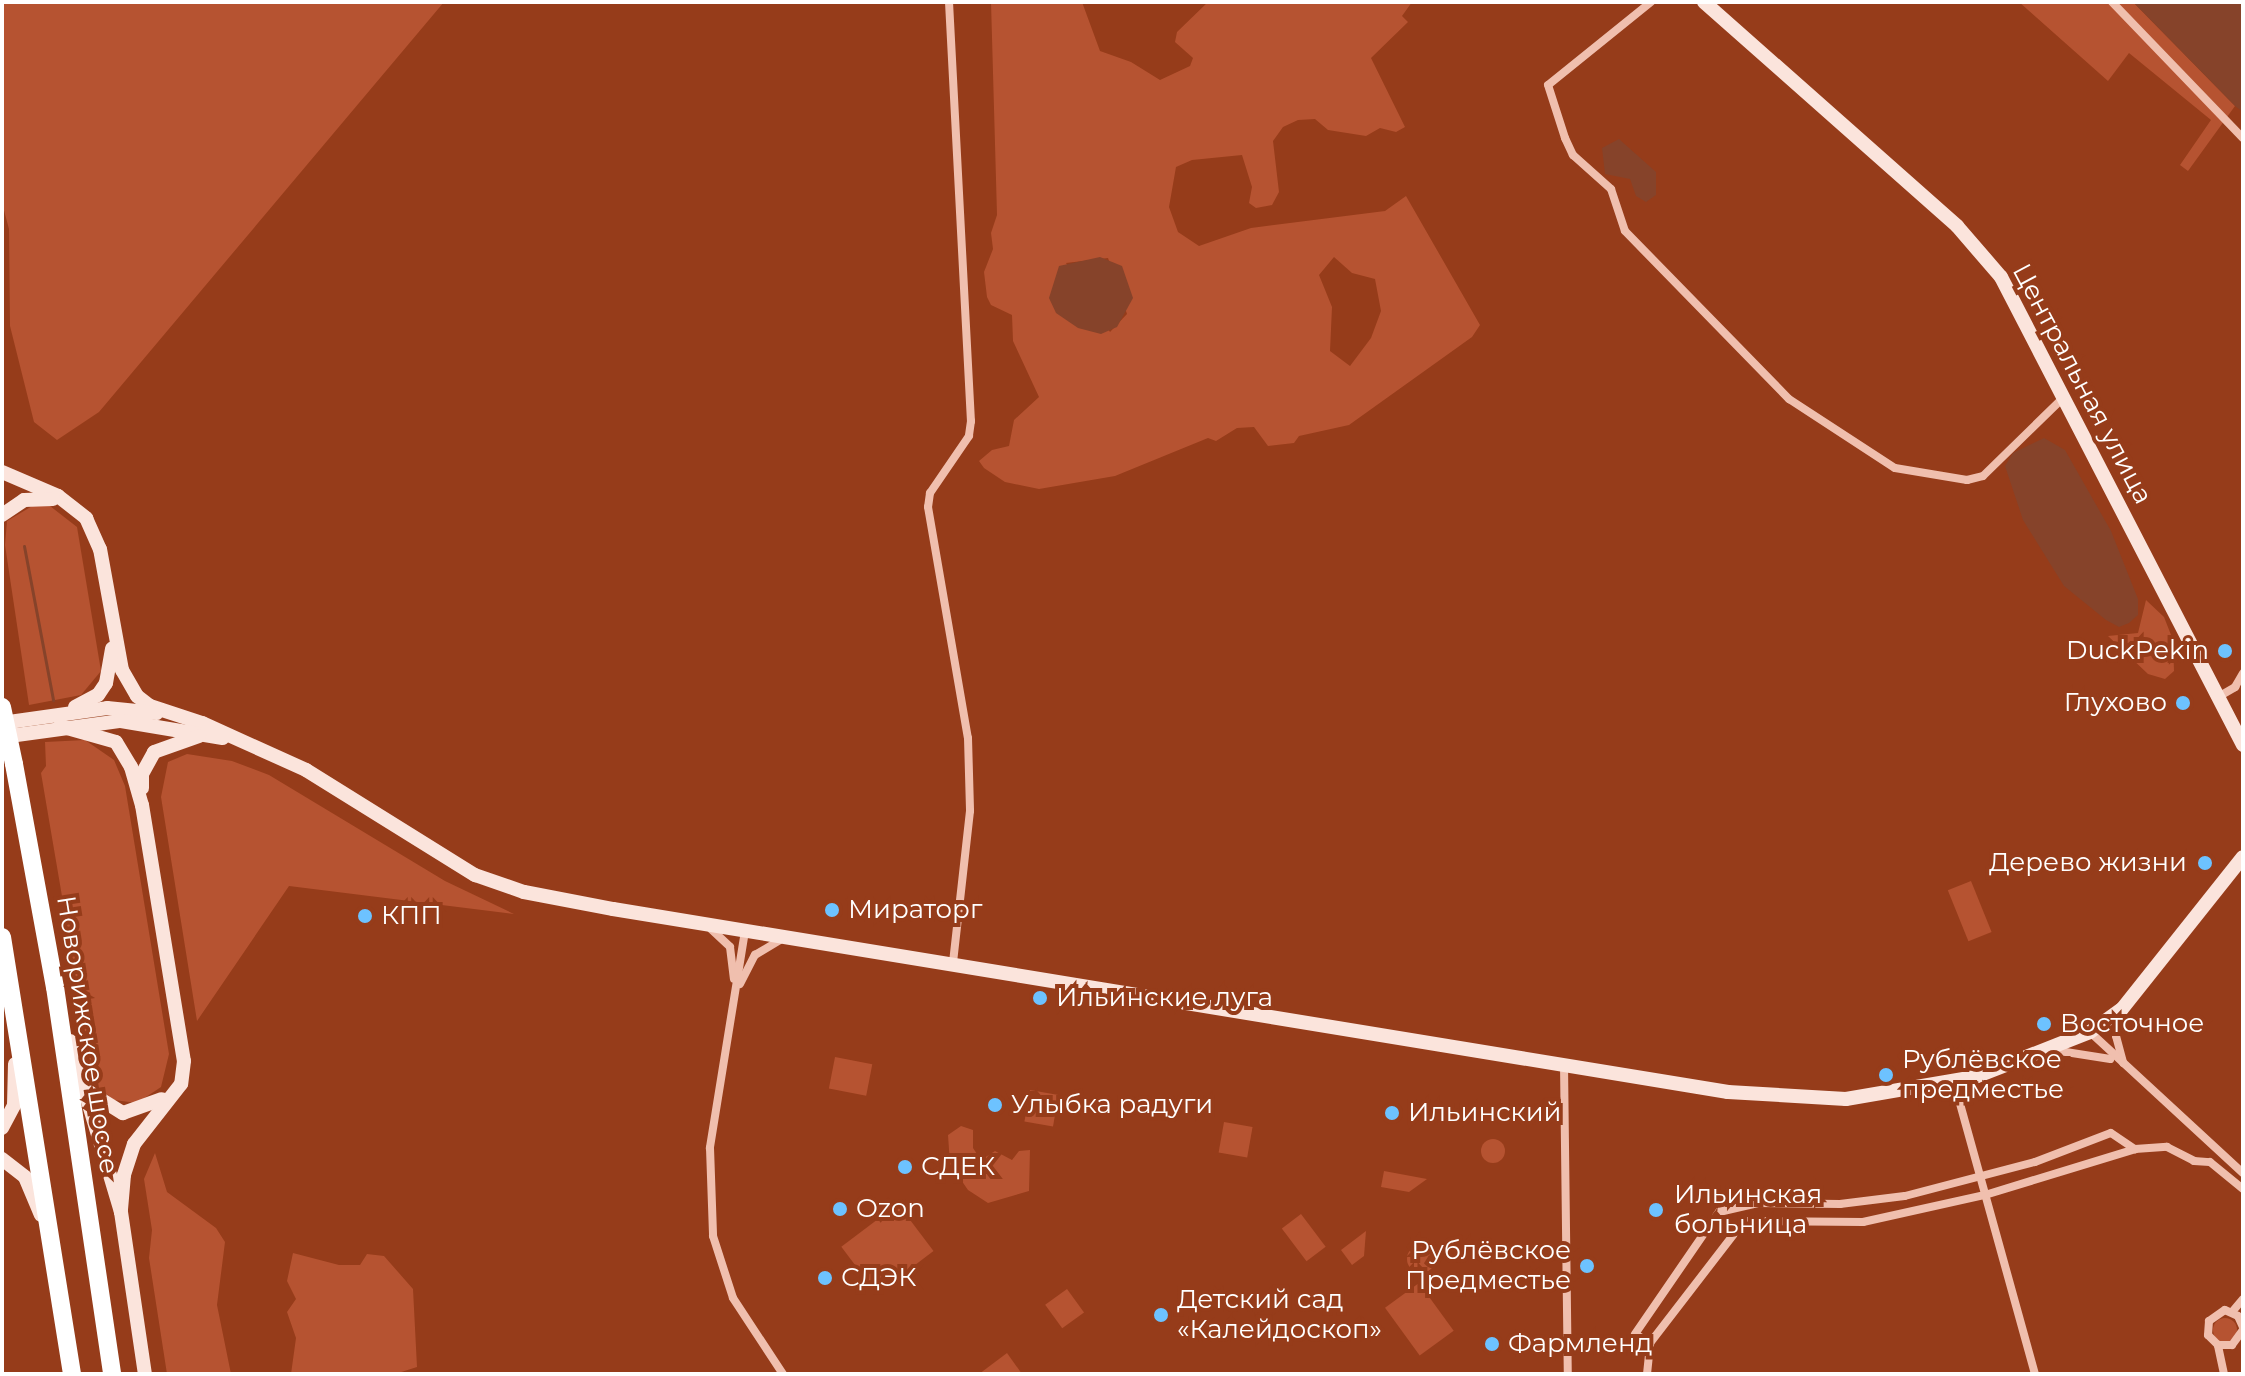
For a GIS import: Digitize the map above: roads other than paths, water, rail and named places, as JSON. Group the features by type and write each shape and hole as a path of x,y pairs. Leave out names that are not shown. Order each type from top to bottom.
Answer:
{"highway":[{"name":"Новорижское шоссе","path":"2,707 55,987 112,1374"},
{"path":"2,937 72,1374"}],"street":[{"path":"949,2 971,421 969,436 930,493 928,507 968,738 970,811 953,962"},
{"path":"1651,2 1548,85 1565,138 1573,155 1611,189 1625,231 1789,399 1895,468 1967,480 1983,476 2064,396"},
{"name":"Центральная улица","path":"1704,2 1976,246 2001,277 2243,745"},
{"path":"2112,2 2243,138"},
{"path":"2,472 69,503 86,518 100,549 112,629 122,670 137,696 330,783 448,861 501,886 745,931 1794,1099 1861,1097 1954,1082 2053,1050 2090,1032 2119,1012 2243,857"},
{"path":"2,515 24,500 69,503"},
{"path":"60,719 84,704 106,683 112,629"},
{"path":"2218,697 2235,687 2243,673"},
{"path":"2,737 107,708 181,717"},
{"path":"60,719 116,742 131,767 142,805 184,1061 181,1084 134,1144 124,1175 121,1212"},
{"path":"2,723 60,719 121,721 239,740"},
{"path":"142,805 142,774 154,752 203,735"},
{"path":"700,923 730,947 735,995"},
{"path":"745,931 710,1148 713,1236 733,1298 783,1374"},
{"path":"735,995 755,955 777,941 794,938"},
{"path":"2,1128 14,1105 16,1086 7,964"},
{"path":"55,987 88,1090 121,1212 145,1374"},
{"path":"2119,1012 2117,1048 2127,1071"},
{"path":"2090,1032 2127,1071 2243,1173"},
{"path":"2053,1050 2100,1054 2127,1071"},
{"path":"88,1090 109,1108 137,1112 165,1096 184,1061"},
{"path":"1564,1064 1568,1374"},
{"path":"1954,1082 2035,1374"},
{"path":"1650,1343 1635,1334 1719,1212 1738,1207 1840,1204 1980,1178 2111,1133 2135,1149"},
{"path":"1744,1221 1863,1222 1985,1195 2135,1149 2167,1147 2194,1161 2210,1162 2243,1189"},
{"path":"2,1159 25,1177 51,1241"},
{"path":"1738,1207 1744,1221"},
{"path":"1647,1374 1650,1343 1744,1221"},
{"path":"2224,1374 2218,1345 2208,1335 2209,1321 2218,1312 2232,1312 2243,1299"},
{"path":"2218,1345 2232,1345 2243,1329 2232,1312"}],"waterway":[{"path":"24,546 53,700"}],"place":[{"name":"DuckPekin","path":"2225,651"},
{"name":"Глухово","path":"2183,703"},
{"name":"Дерево жизни","path":"2205,863"},
{"name":"Мираторг","path":"832,910"},
{"name":"КПП","path":"365,916"},
{"name":"Ильинские луга","path":"1040,998"},
{"name":"Восточное","path":"2044,1024"},
{"name":"Рублёвское предместье","path":"1886,1075"},
{"name":"Улыбка радуги","path":"995,1105"},
{"name":"Ильинский","path":"1392,1113"},
{"name":"СДЕК","path":"905,1167"},
{"name":"Ozon","path":"840,1209"},
{"name":"Ильинская больница","path":"1656,1210"},
{"name":"Рублёвское Предместье","path":"1587,1266"},
{"name":"СДЭК","path":"825,1278"},
{"name":"Детский сад «Калейдоскоп»","path":"1161,1315"},
{"name":"Фармленд","path":"1492,1344"}]}
